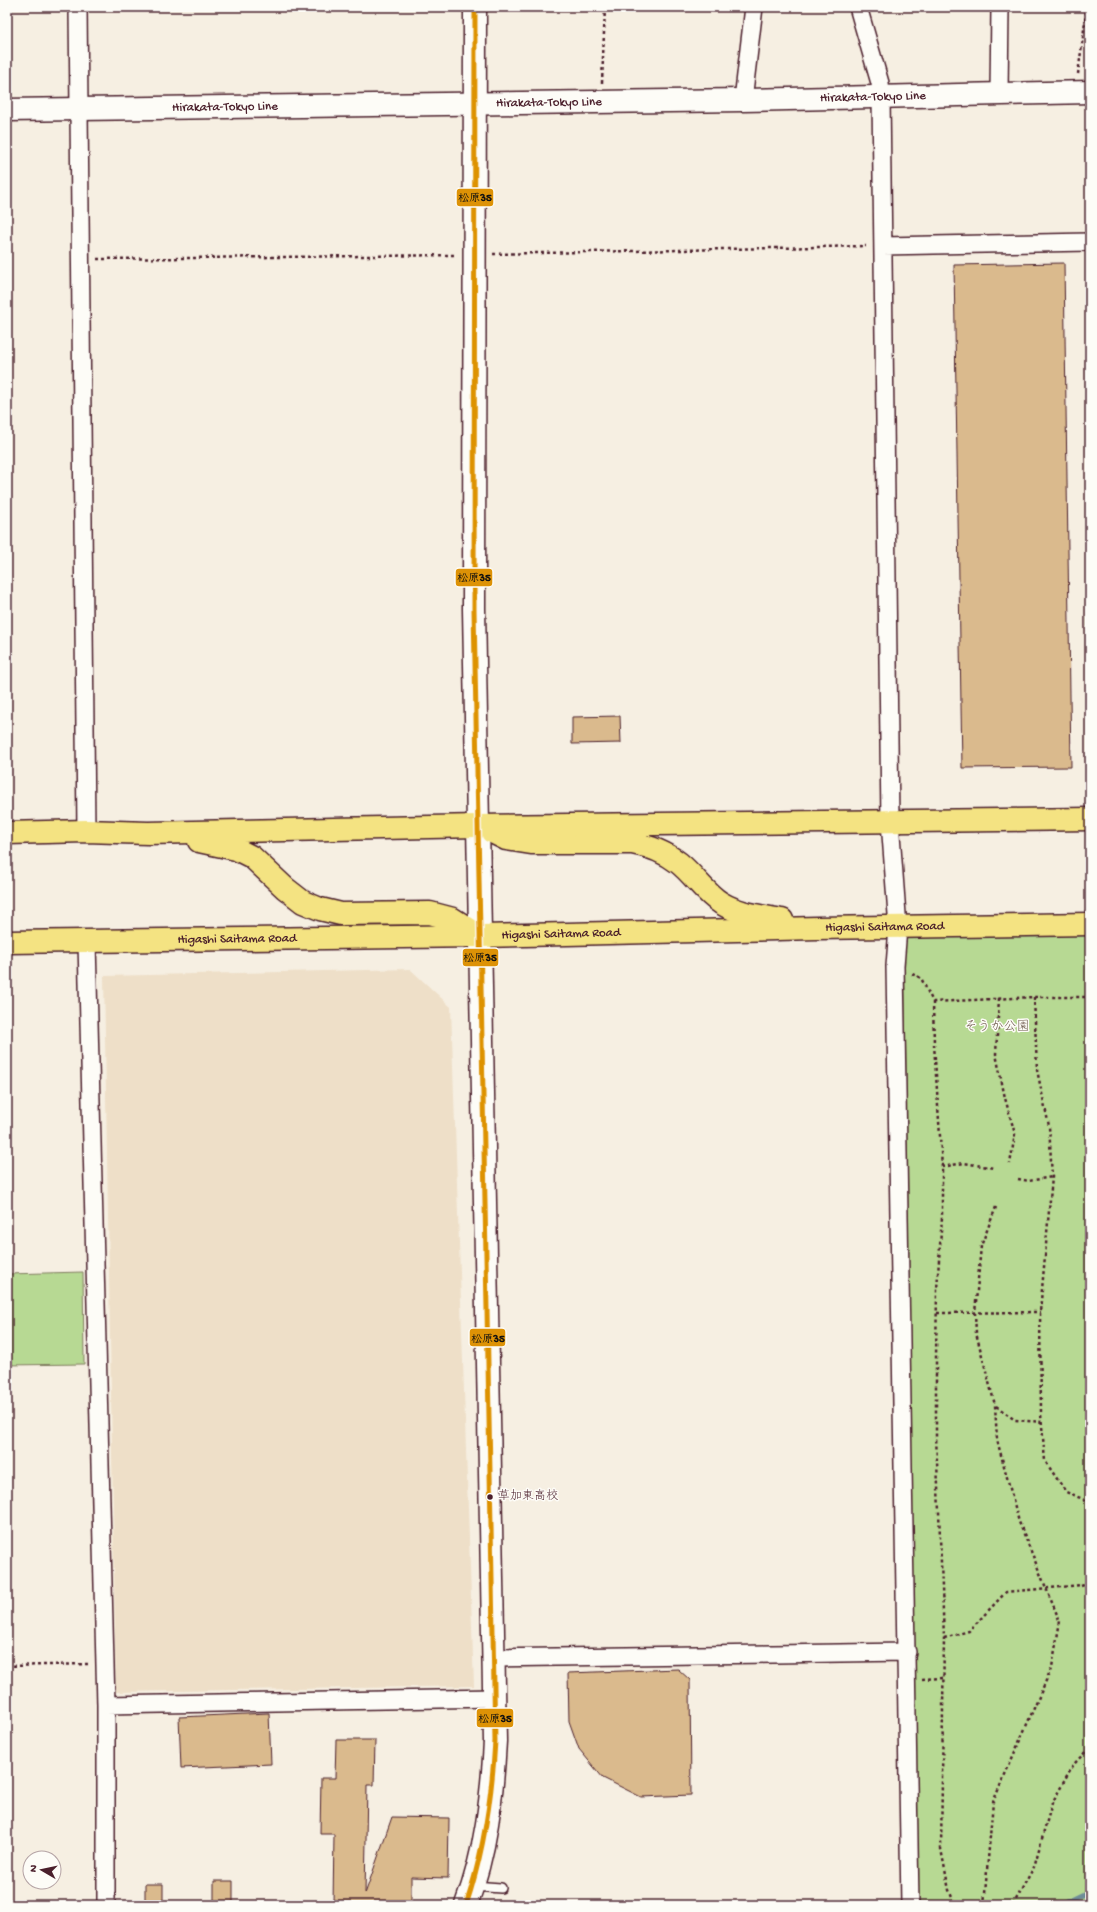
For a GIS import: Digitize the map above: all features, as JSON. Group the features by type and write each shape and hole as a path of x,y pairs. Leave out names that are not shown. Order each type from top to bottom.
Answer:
{"highway":[{"path":"7,833 86,831 148,833 478,826 1090,819"},
{"path":"478,826 506,839 531,843 632,843 646,846 661,852 679,863 707,892 721,903 737,911 817,928"},
{"path":"148,833 220,844 236,849 252,857 285,888 303,902 320,910 341,914 430,913 453,919 480,936"},
{"name":"Higashi Saitama Road","path":"9,942 480,936 817,928 1090,924"}],"main road":[{"path":"470,1895 482,1857 493,1777 494,1698 474,610 475,7"},
{"name":"Hirakata-Tokyo Line","path":"7,110 881,97 999,93 1084,84"}],"street":[{"path":"78,7 86,831"},
{"path":"743,100 754,7"},
{"path":"858,7 880,83 881,97 890,821 898,928 895,966 908,1652 910,1905"},
{"path":"999,93 1000,7"},
{"path":"883,246 1090,242"},
{"path":"87,942 106,1705 106,1905"},
{"path":"494,1658 908,1652"},
{"path":"106,1705 494,1698"}],"lane":[{"path":"470,1895 501,1888"}],"path":[{"path":"602,86 605,7"},
{"path":"1084,84 1087,7"},
{"path":"895,966 921,978 933,1002 934,1044 942,1167 942,1217 936,1313 936,1436 944,1638 944,1678 941,1724 941,1849 949,1890 955,1905"},
{"path":"1034,997 1037,1070 1049,1126 1052,1177 1040,1312 1042,1422 1045,1461 1066,1492 1090,1502"},
{"path":"933,1002 1000,998 1090,997"},
{"path":"1000,998 996,1054 1005,1098 1015,1134 1010,1164"},
{"path":"942,1167 964,1163 994,1168"},
{"path":"1018,1179 1029,1181 1052,1177"},
{"path":"984,1905 993,1802 1052,1667 1060,1621 1019,1522 997,1440 995,1405 976,1333 975,1313 981,1246 996,1207"},
{"path":"936,1313 1040,1312"},
{"path":"995,1405 1015,1420 1042,1422"},
{"path":"944,1638 969,1631 1006,1592 1081,1586 1090,1583"},
{"path":"7,1666 105,1664"},
{"path":"908,1679 944,1678"},
{"path":"1013,1905 1034,1867 1052,1803 1074,1764 1090,1747"}],"shaded area":[{"path":"410,969 451,1007 474,1686 116,1692 104,976"}],"green space":[{"path":"1087,552 1090,552 1090,672 1088,672"},
{"name":"そうか公園","path":"1090,933 1090,1905 918,1905 904,936"},
{"path":"83,1272 84,1364 7,1365 7,1274"}],"building":[{"path":"1064,263 1071,767 962,768 954,265"},
{"path":"620,716 621,743 572,744 572,717"},
{"path":"678,1669 690,1680 691,1795 641,1797 603,1778 579,1749 569,1721 568,1673"},
{"path":"269,1713 271,1764 181,1768 179,1717"},
{"path":"336,1740 375,1740 374,1785 367,1785 365,1894 392,1817 449,1818 448,1878 411,1877 411,1905 333,1905 334,1834 320,1834 321,1778 335,1778"},
{"path":"214,1881 233,1881 233,1905 214,1905"},
{"path":"145,1884 163,1884 163,1905 145,1905"}],"waterway":[{"path":"1064,1905 1065,1903 1090,1891"}],"transit line":[{"name":"松原35","path":"466,1905 478,1864 486,1824 492,1783 495,1741 474,609 475,7"}],"place":[{"name":"草加東高校","path":"490,1497"}]}
